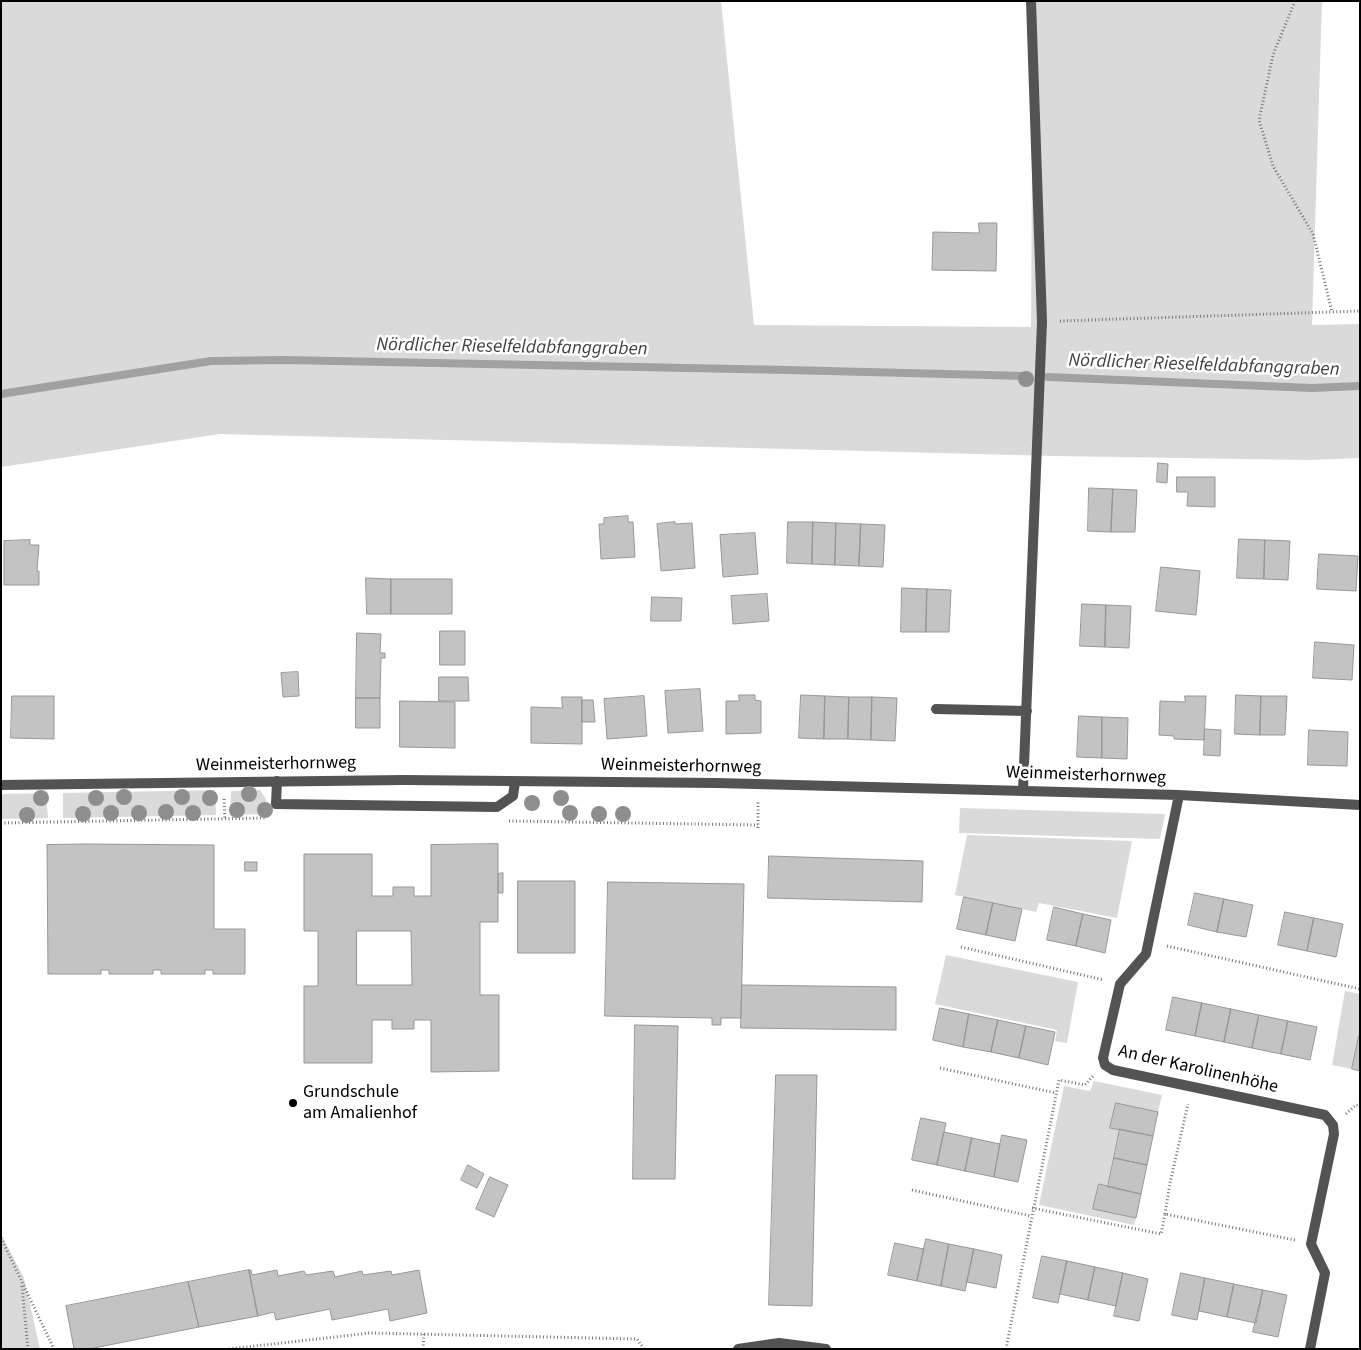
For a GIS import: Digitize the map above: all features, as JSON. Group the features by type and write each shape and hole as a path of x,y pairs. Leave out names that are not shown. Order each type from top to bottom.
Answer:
{"street":[{"path":"1023,790 1042,322 1031,1"},
{"path":"936,709 1027,711"},
{"name":"Weinmeisterhornweg","path":"1,785 404,780 759,784 1179,795 1360,805"},
{"path":"276,781 276,804 497,807 513,796 515,782"},
{"name":"An der Karolinenhöhe","path":"1179,795 1146,954 1120,984 1103,1058 1105,1065 1113,1070 1325,1115 1333,1125 1334,1134 1311,1244"},
{"path":"1310,1349 1325,1273 1311,1244"},
{"path":"738,1349 779,1343 826,1349"}],"path":[{"path":"1295,1 1273,55 1259,120 1273,166 1313,234 1332,312"},
{"path":"1042,322 1360,311"},
{"path":"758,828 759,784"},
{"path":"1149,943 1360,989"},
{"path":"961,947 1120,984"},
{"path":"1006,1349 1032,1208 1059,1080 1085,1085 1105,1065"},
{"path":"940,1068 1056,1093"},
{"path":"1032,1208 1161,1234 1191,1087"},
{"path":"912,1190 1031,1216"},
{"path":"1166,1214 1311,1244"},
{"path":"1,1238 54,1349"},
{"path":"22,1283 28,1349"},
{"path":"229,1349 370,1333 637,1339 644,1349"},
{"path":"423,1349 424,1334"}],"shaded area":[{"path":"1,1 721,1 754,325 1031,327 1033,1 1322,1 1312,325 1360,324 1360,458 1309,460 1053,456 220,434 1,467"},
{"path":"215,790 216,815 63,818 63,793"},
{"path":"260,790 266,799 268,814 230,815 231,791"},
{"path":"46,793 48,818 1,819 1,794"},
{"path":"960,808 1165,814 1160,839 959,833"},
{"path":"967,835 1132,841 1117,918 1039,903 1036,912 955,895"},
{"path":"946,955 1078,982 1067,1043 1055,1041 1057,1030 935,1004"},
{"path":"1345,991 1360,994 1360,1036 1352,1069 1332,1065"},
{"path":"1094,1081 1162,1095 1158,1112 1116,1103 1111,1128 1120,1130 1108,1186 1099,1184 1094,1209 1136,1218 1134,1225 1039,1205 1064,1086 1090,1091"},
{"path":"1,1234 24,1278 40,1349 1,1349"}],"building":[{"path":"979,223 997,223 996,271 932,270 933,232 979,233"},
{"path":"1158,463 1168,464 1167,483 1157,482"},
{"path":"1177,477 1215,477 1215,507 1187,506 1188,492 1177,492"},
{"path":"1089,488 1113,489 1111,532 1088,531"},
{"path":"1113,489 1137,490 1135,532 1111,532"},
{"path":"628,516 628,522 633,522 635,557 601,559 599,524 604,524 604,518"},
{"path":"675,522 675,524 692,523 695,568 661,571 657,524"},
{"path":"788,522 813,522 812,564 787,563"},
{"path":"813,522 836,523 835,565 812,564"},
{"path":"836,523 861,524 859,566 835,565"},
{"path":"861,524 885,525 883,567 859,566"},
{"path":"755,533 758,574 723,577 720,535"},
{"path":"1239,539 1265,540 1264,579 1237,578"},
{"path":"30,540 30,545 39,545 37,571 39,571 39,585 4,585 4,541"},
{"path":"1265,540 1290,541 1288,580 1264,579"},
{"path":"1319,554 1358,556 1356,591 1317,589"},
{"path":"1161,567 1200,571 1196,615 1156,611"},
{"path":"366,578 391,579 391,614 367,614"},
{"path":"391,579 452,579 452,614 391,614"},
{"path":"902,588 927,589 926,632 901,632"},
{"path":"927,589 951,590 949,632 926,632"},
{"path":"767,594 769,621 733,624 731,596"},
{"path":"652,597 682,598 681,621 651,621"},
{"path":"1082,604 1106,605 1105,647 1080,646"},
{"path":"1106,605 1131,606 1129,648 1105,647"},
{"path":"440,631 465,631 465,665 440,665"},
{"path":"357,633 381,634 380,653 385,653 385,658 381,658 380,698 356,698"},
{"path":"1315,642 1354,645 1352,680 1313,678"},
{"path":"298,672 299,696 283,697 281,673"},
{"path":"439,677 468,677 469,701 439,701"},
{"path":"700,689 703,731 668,733 665,691"},
{"path":"739,695 755,695 755,700 761,701 761,733 726,734 726,701 739,701"},
{"path":"801,695 825,696 824,739 799,738"},
{"path":"1236,695 1261,696 1260,735 1235,734"},
{"path":"12,696 54,696 54,739 11,738"},
{"path":"644,696 647,736 607,739 604,699"},
{"path":"825,696 849,697 848,739 824,739"},
{"path":"1185,696 1206,696 1204,740 1174,739 1174,736 1159,735 1160,701 1185,702"},
{"path":"1261,696 1287,696 1285,735 1260,735"},
{"path":"562,697 582,697 582,744 531,743 531,707 562,708"},
{"path":"849,697 872,697 871,740 848,739"},
{"path":"872,697 897,698 895,741 871,740"},
{"path":"356,698 380,698 380,728 356,728"},
{"path":"582,700 593,700 595,722 582,722"},
{"path":"400,701 455,702 455,748 400,747"},
{"path":"1079,716 1102,717 1102,758 1077,757"},
{"path":"1102,717 1128,718 1127,759 1102,758"},
{"path":"1205,729 1221,730 1220,756 1204,755"},
{"path":"1309,730 1348,732 1347,766 1308,765"},
{"path":"498,844 498,922 480,922 480,995 499,995 499,1071 431,1072 431,1020 414,1020 414,1029 392,1029 392,1020 372,1020 372,1063 304,1063 304,986 318,986 318,931 304,931 304,854 372,854 372,896 393,896 393,887 414,887 414,896 431,896 431,845","holes":["357,931 411,931 412,985 357,985"]},
{"path":"47,845 214,845 214,929 245,929 245,974 213,974 213,970 205,970 205,974 161,974 161,970 153,970 153,974 109,974 109,970 101,970 101,974 48,974"},
{"path":"769,856 923,861 922,902 768,898"},
{"path":"245,862 257,862 257,871 245,871"},
{"path":"503,873 503,893 498,893 498,874"},
{"path":"518,881 575,881 575,953 518,953"},
{"path":"608,882 744,884 741,1018 721,1018 721,1025 712,1025 712,1018 605,1016"},
{"path":"1195,893 1224,899 1217,932 1188,925"},
{"path":"964,897 993,903 986,935 957,929"},
{"path":"1224,899 1253,905 1246,937 1217,932"},
{"path":"993,903 1022,909 1015,941 986,935"},
{"path":"1054,907 1083,914 1076,946 1047,940"},
{"path":"1285,912 1314,918 1307,951 1278,945"},
{"path":"1083,914 1111,920 1105,953 1076,946"},
{"path":"1314,918 1343,924 1336,957 1307,951"},
{"path":"742,985 896,987 896,1030 741,1028"},
{"path":"1173,997 1202,1003 1195,1036 1166,1030"},
{"path":"1202,1003 1231,1009 1224,1042 1195,1036"},
{"path":"940,1008 969,1014 963,1047 933,1040"},
{"path":"1231,1009 1259,1015 1252,1048 1224,1042"},
{"path":"969,1014 998,1020 991,1052 963,1047"},
{"path":"1259,1015 1288,1021 1281,1054 1252,1048"},
{"path":"998,1020 1026,1026 1019,1058 991,1052"},
{"path":"1288,1021 1317,1027 1310,1060 1281,1054"},
{"path":"635,1025 678,1026 675,1179 633,1179"},
{"path":"1026,1026 1055,1032 1048,1065 1019,1058"},
{"path":"1360,1036 1360,1071 1352,1069"},
{"path":"776,1075 817,1075 812,1306 769,1305"},
{"path":"1116,1103 1158,1112 1153,1136 1110,1128"},
{"path":"921,1118 946,1123 937,1165 912,1160"},
{"path":"1120,1129 1153,1136 1147,1165 1114,1158"},
{"path":"944,1132 972,1138 965,1171 937,1165"},
{"path":"1002,1135 1027,1140 1018,1182 994,1177"},
{"path":"972,1138 1000,1144 994,1177 965,1171"},
{"path":"1114,1158 1147,1165 1141,1194 1108,1187"},
{"path":"468,1165 484,1174 477,1188 461,1180"},
{"path":"490,1177 508,1185 494,1217 476,1209"},
{"path":"1099,1184 1141,1194 1136,1218 1093,1209"},
{"path":"926,1239 949,1244 941,1286 917,1281"},
{"path":"895,1243 924,1249 917,1281 888,1275"},
{"path":"949,1244 974,1249 965,1291 941,1286"},
{"path":"974,1249 1002,1255 996,1288 967,1282"},
{"path":"1042,1256 1067,1261 1058,1303 1033,1298"},
{"path":"1067,1261 1095,1267 1088,1300 1060,1294"},
{"path":"1095,1267 1123,1273 1116,1306 1088,1300"},
{"path":"249,1270 251,1270 252,1275 277,1270 278,1276 304,1271 306,1275 333,1271 335,1277 362,1271 363,1275 391,1271 392,1275 419,1270 427,1313 390,1321 388,1309 332,1320 330,1309 276,1320 274,1312 258,1316"},
{"path":"249,1270 258,1316 199,1327 188,1282"},
{"path":"1123,1273 1148,1279 1139,1321 1114,1316"},
{"path":"1181,1273 1205,1278 1197,1320 1172,1315"},
{"path":"1205,1278 1234,1284 1227,1317 1199,1311"},
{"path":"188,1282 199,1327 89,1349 74,1349 66,1306"},
{"path":"1234,1284 1263,1290 1256,1323 1227,1317"},
{"path":"1263,1290 1287,1295 1278,1337 1253,1332"}],"waterway":[{"name":"Nördlicher Rieselfeldabfanggraben","path":"1,394 211,361 284,360 1026,376"},
{"name":"Nördlicher Rieselfeldabfanggraben","path":"1048,377 1312,388 1360,386"}],"place":[{"name":"Grundschule am Amalienhof","path":"293,1103"}]}
